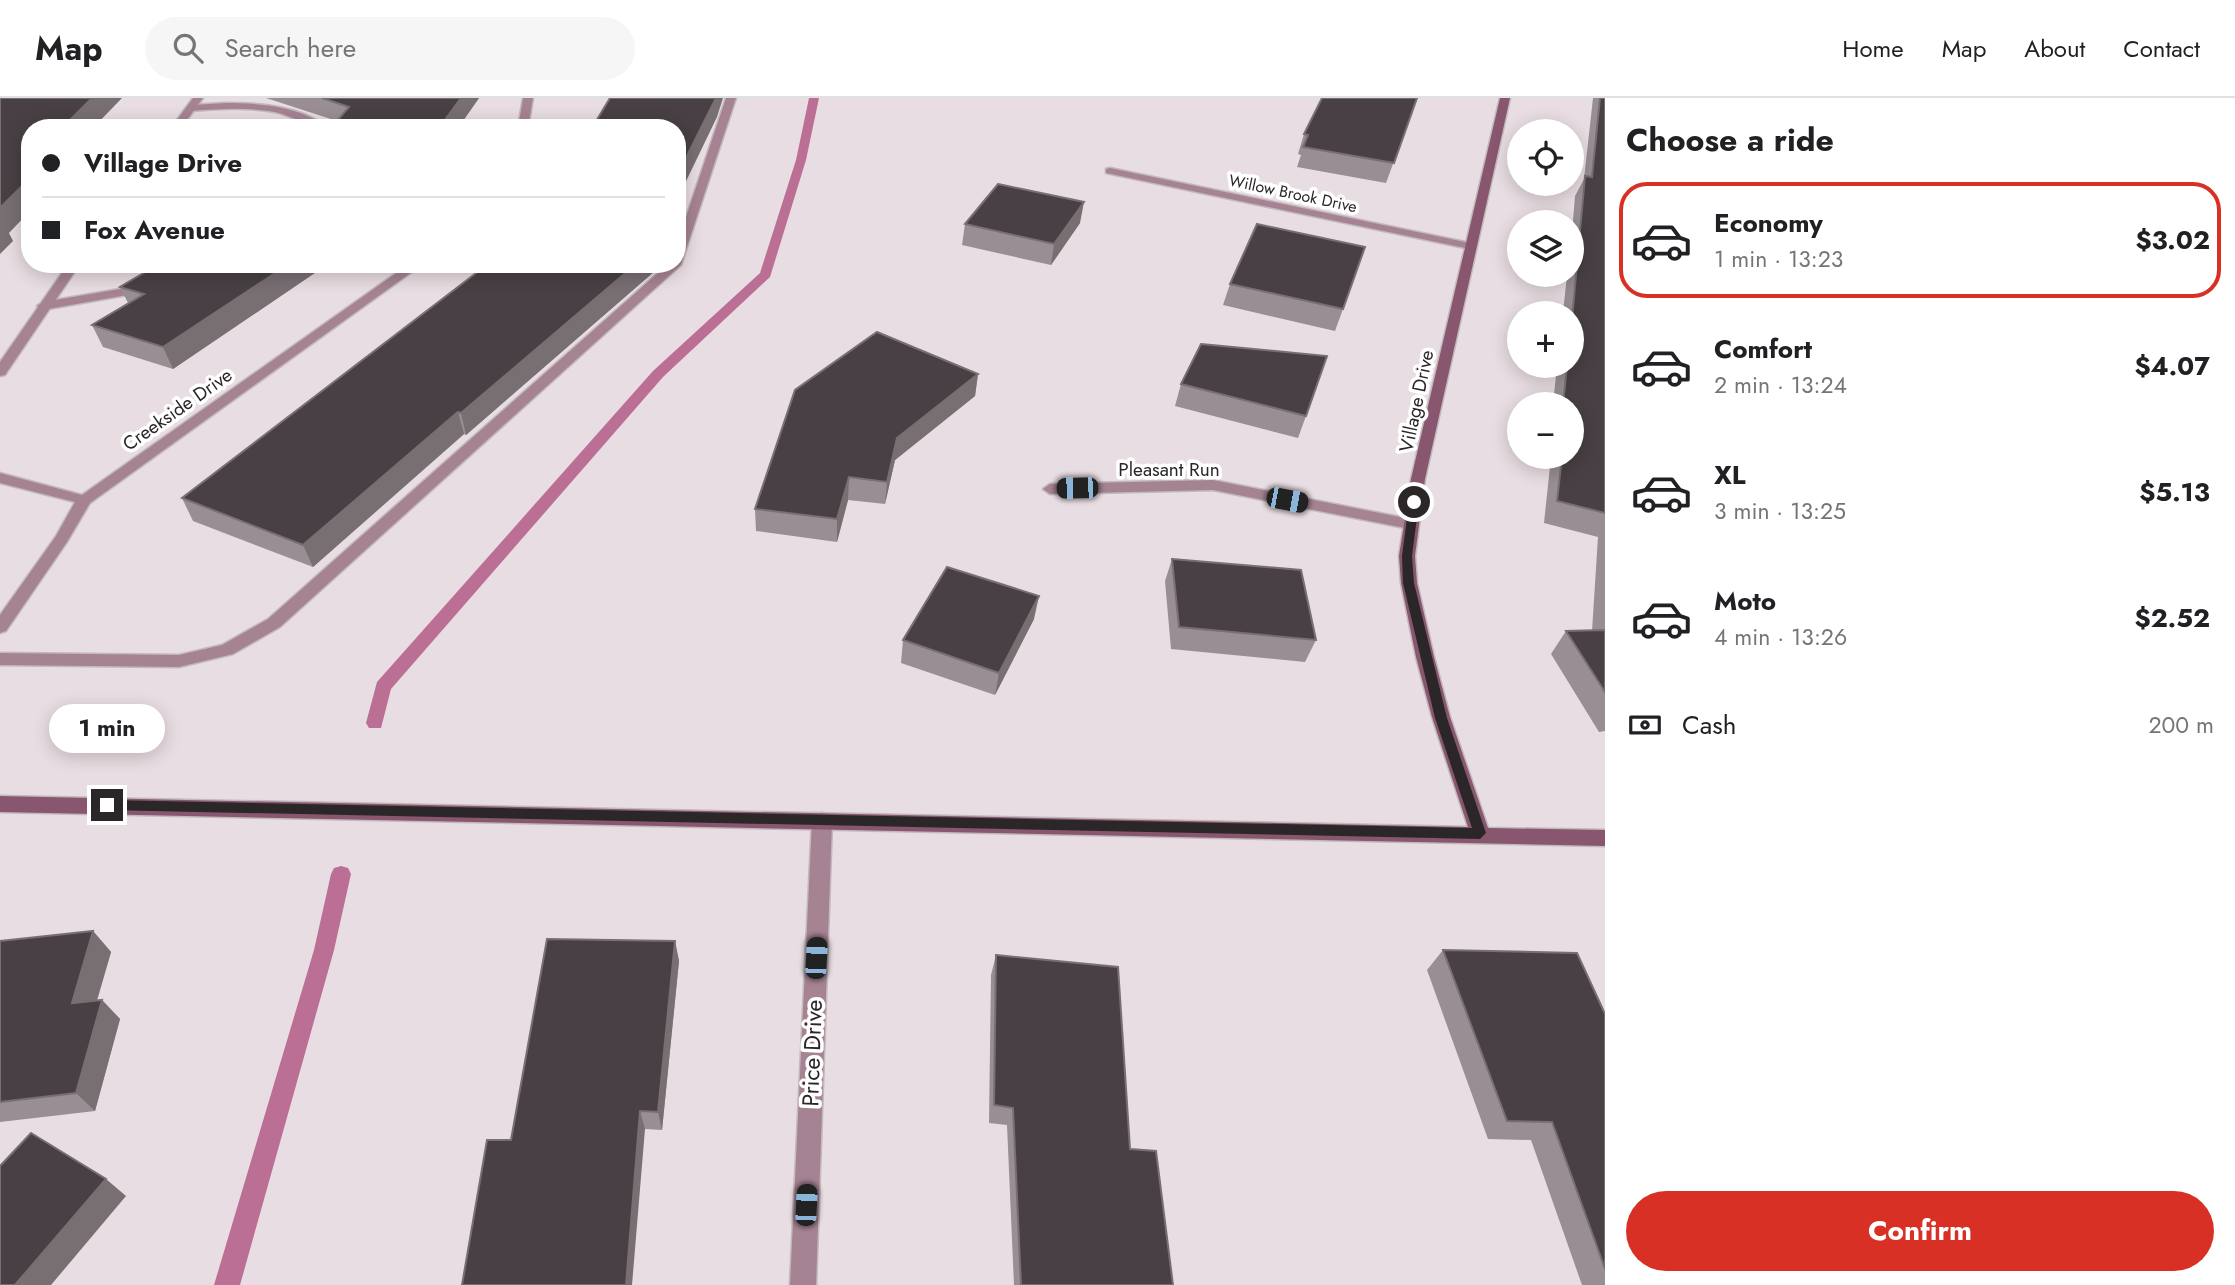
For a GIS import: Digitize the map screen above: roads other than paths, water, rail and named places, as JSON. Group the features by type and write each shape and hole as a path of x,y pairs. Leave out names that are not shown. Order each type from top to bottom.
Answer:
{"street":[{"path":"182,119 198,98"},
{"path":"524,119 528,98"},
{"path":"686,233 731,98"},
{"name":"Village Drive","path":"1480,833 1441,718 1416,622 1407,556 1410,524 1469,246 1505,98"},
{"path":"191,107 242,105 295,112 307,119"},
{"name":"Willow Brook Drive","path":"1110,171 1469,246"},
{"path":"0,373 67,273"},
{"path":"43,306 123,292 161,273"},
{"name":"Creekside Drive","path":"0,627 62,538 84,500 404,273"},
{"path":"0,659 179,661 227,650 274,623 665,273"},
{"path":"0,478 84,500"},
{"name":"Pleasant Run","path":"1050,489 1213,485 1410,524"},
{"path":"0,804 1480,833 1605,838"},
{"name":"Price Drive","path":"803,1285 822,821"}],"waterway":[{"path":"375,723 383,687 658,374 766,274 801,160 814,98"},
{"path":"227,1285 324,950 341,874"}]}
